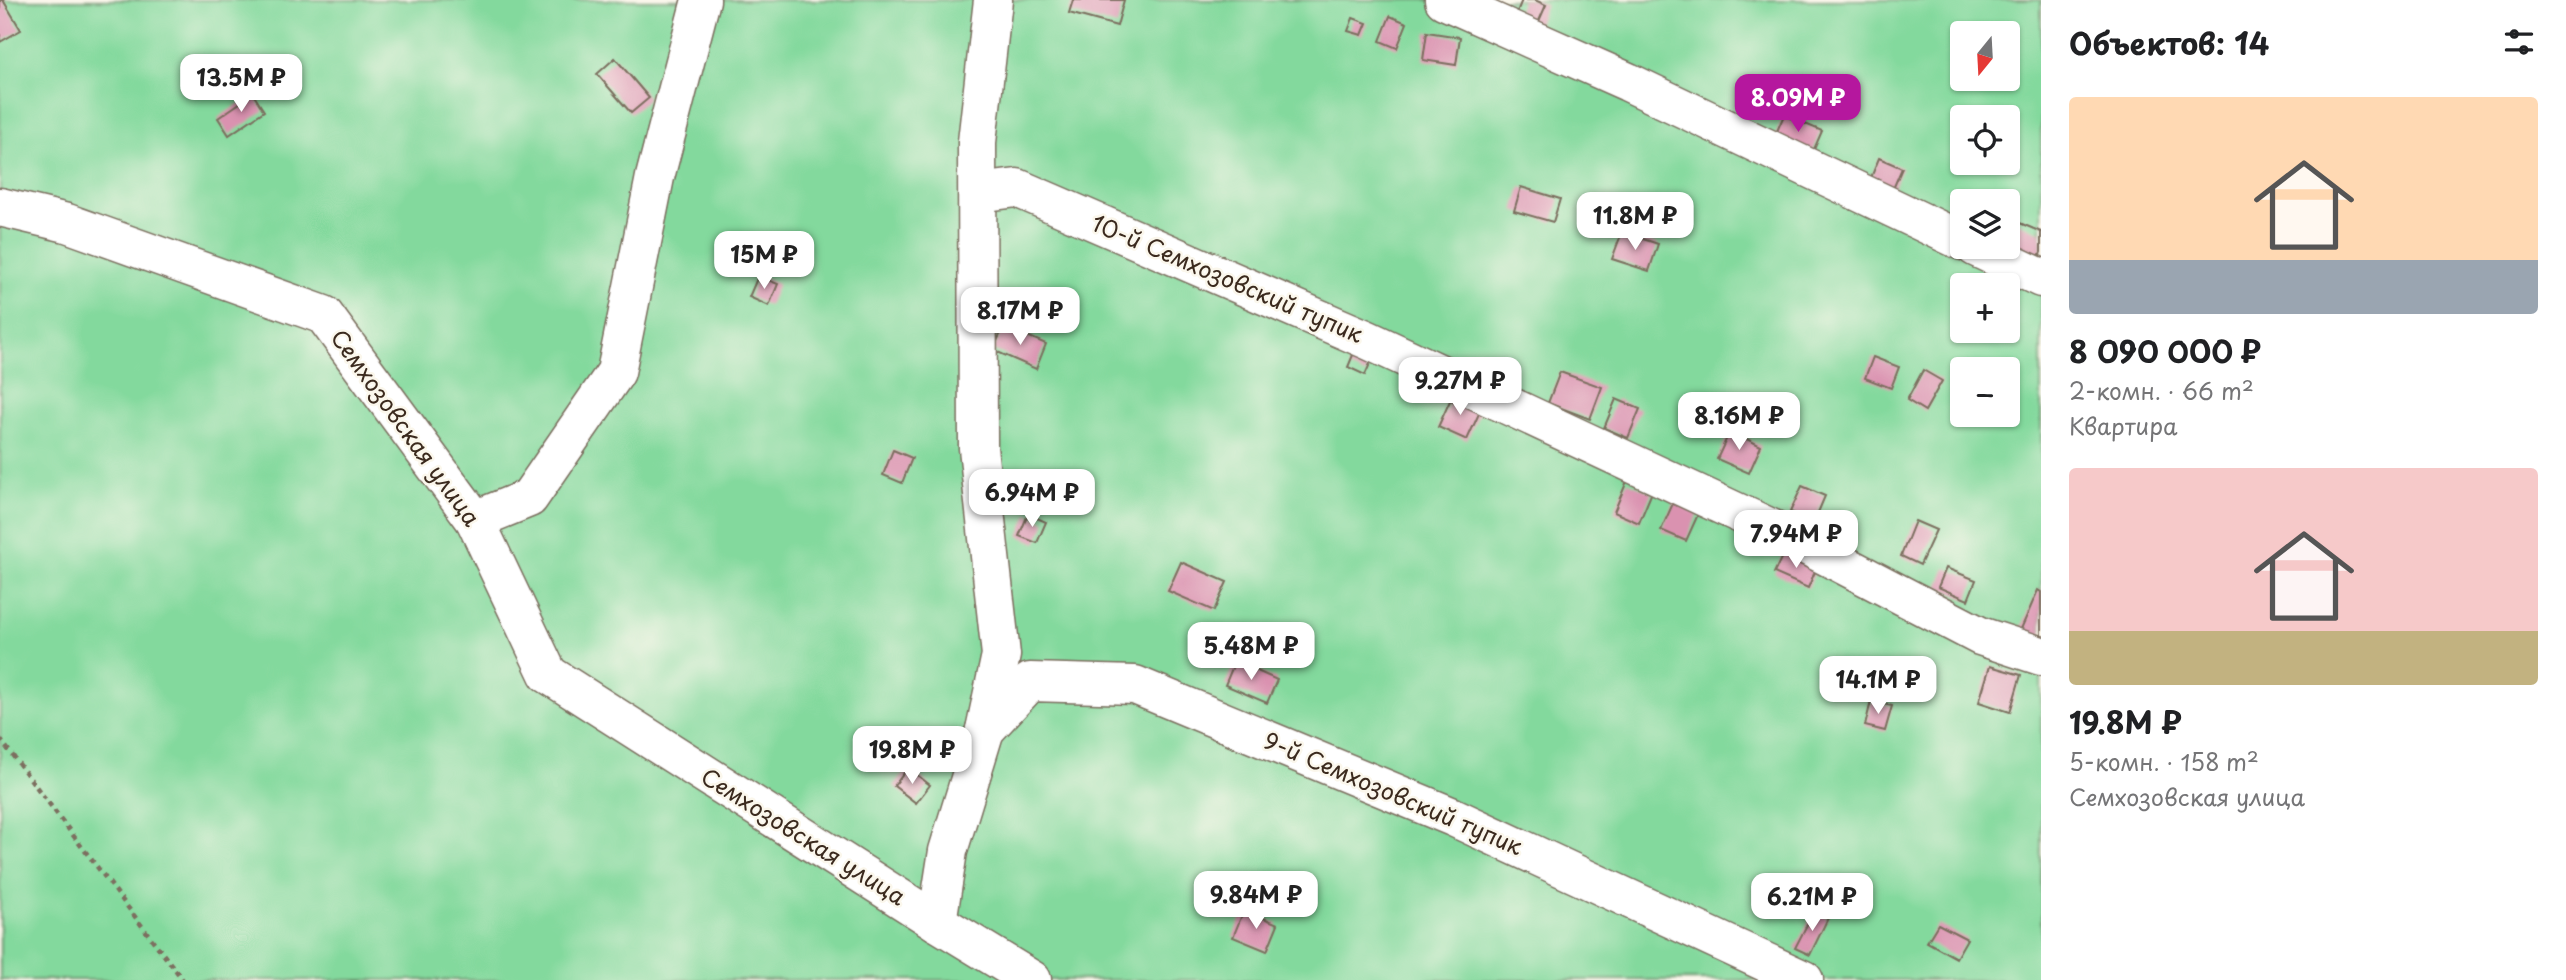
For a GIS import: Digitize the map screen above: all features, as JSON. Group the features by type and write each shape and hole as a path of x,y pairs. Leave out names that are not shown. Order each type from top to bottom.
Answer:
{"street":[{"path":"475,520 529,498 616,372 655,177 701,0"},
{"path":"937,922 948,850 985,730 1001,655 978,448 977,142 993,0"},
{"path":"1444,0 1628,82 1950,235"},
{"name":"10-й Семхозовский тупик","path":"978,193 1017,188 1368,340 1790,537 1980,636 2041,656"},
{"name":"Семхозовская улица","path":"0,207 67,223 324,316 475,520 548,674 1032,980"},
{"path":"2001,259 2041,278"},
{"name":"9-й Семхозовский тупик","path":"985,730 1030,682 1135,685 1453,817 1804,980"}],"path":[{"path":"0,738 183,980"}],"green space":[{"path":"0,0 2041,0 2041,980 0,980"}],"building":[{"path":"0,0 3,0 21,30 0,42"},
{"path":"1073,0 1124,0 1117,26 1069,13"},
{"path":"1522,0 1535,0 1546,5 1536,28 1514,19"},
{"path":"1390,16 1407,23 1397,48 1380,41"},
{"path":"1353,18 1367,23 1362,35 1348,31"},
{"path":"1427,32 1460,37 1456,65 1423,60"},
{"path":"615,58 649,98 631,113 597,74"},
{"path":"253,94 264,111 229,135 218,118"},
{"path":"1784,115 1822,131 1812,154 1774,138"},
{"path":"1879,158 1902,168 1893,189 1870,180"},
{"path":"1521,187 1560,199 1553,222 1514,211"},
{"path":"2020,223 2041,232 2041,252 2037,261 2020,254"},
{"path":"1622,232 1658,244 1649,271 1612,259"},
{"path":"758,276 778,284 769,306 749,297"},
{"path":"1004,326 1046,344 1036,369 993,350"},
{"path":"1355,350 1373,357 1365,375 1348,367"},
{"path":"1873,357 1899,367 1891,388 1865,378"},
{"path":"1923,370 1942,381 1925,411 1907,400"},
{"path":"1560,372 1602,387 1590,419 1548,403"},
{"path":"1453,394 1482,407 1467,440 1438,427"},
{"path":"1616,399 1640,409 1628,438 1604,428"},
{"path":"1730,431 1761,446 1749,473 1717,459"},
{"path":"893,450 912,458 902,483 883,475"},
{"path":"1627,481 1652,492 1639,523 1614,512"},
{"path":"1802,486 1825,496 1814,522 1790,512"},
{"path":"1675,499 1700,510 1686,541 1661,530"},
{"path":"1028,514 1046,522 1037,543 1019,536"},
{"path":"1915,521 1936,530 1920,565 1901,556"},
{"path":"1784,552 1817,567 1808,588 1774,573"},
{"path":"1181,562 1227,582 1214,611 1168,591"},
{"path":"1946,568 1976,580 1968,600 1938,587"},
{"path":"2038,590 2041,592 2041,638 2021,629"},
{"path":"1235,661 1277,680 1267,703 1225,685"},
{"path":"1990,666 2021,675 2010,712 1979,702"},
{"path":"1871,701 1892,706 1885,731 1865,726"},
{"path":"908,768 930,785 916,803 894,786"},
{"path":"1769,876 1787,887 1777,905 1759,894"},
{"path":"1244,910 1278,924 1267,951 1233,937"},
{"path":"1814,911 1828,918 1810,955 1795,948"},
{"path":"1938,924 1967,939 1956,958 1927,942"}]}
